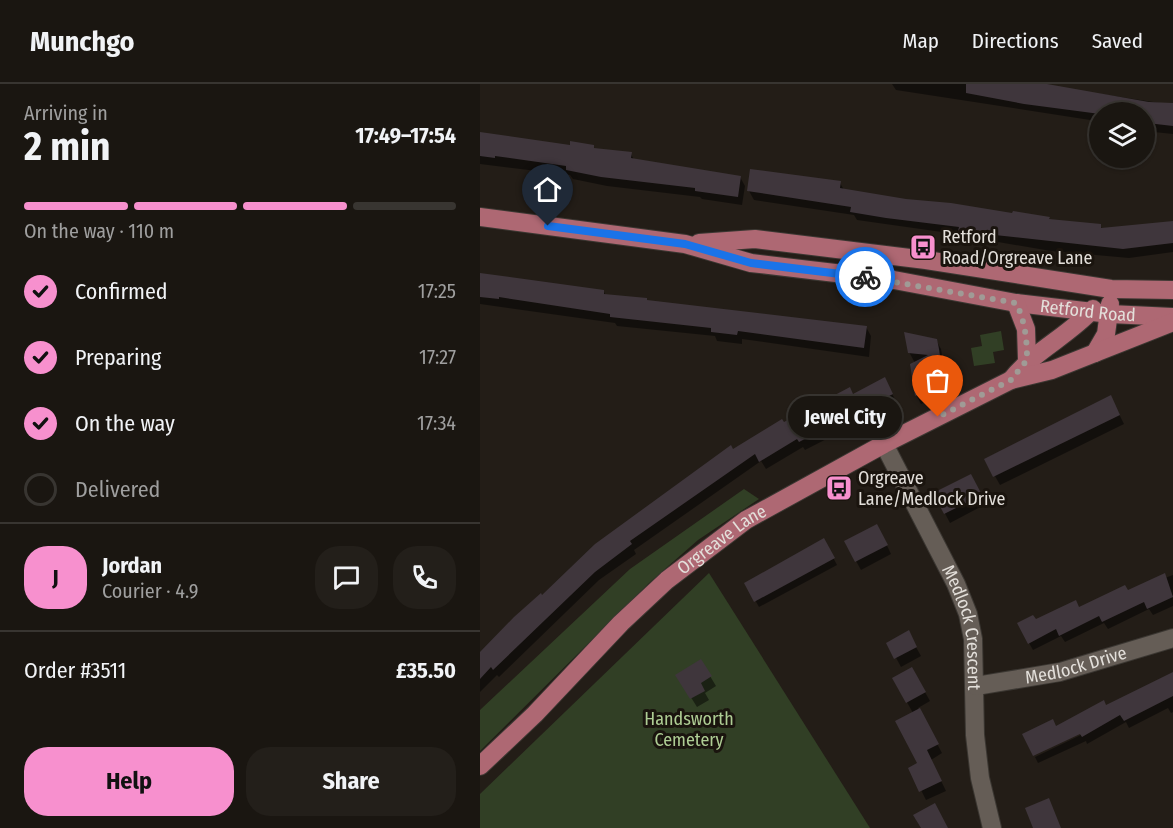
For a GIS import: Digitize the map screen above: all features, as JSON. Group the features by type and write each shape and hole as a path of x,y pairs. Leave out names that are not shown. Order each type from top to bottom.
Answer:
{"main road":[{"name":"Retford Road","path":"480,217 685,244 751,263 894,280 1016,303 1173,320"},
{"name":"Retford Road","path":"685,244 755,239 926,260 1112,289 1173,290"},
{"name":"Orgreave Lane","path":"1011,380 1027,360 1055,342 1090,312 1112,289"},
{"path":"1095,353 1106,334 1112,289"},
{"path":"1016,303 1026,329 1027,360"},
{"name":"Orgreave Lane","path":"480,766 667,580 746,520 884,444 1011,380 1052,370 1173,320"}],"street":[{"name":"Medlock Crescent","path":"884,444 956,584 968,614 973,639 976,686 975,735 980,778 992,828"},
{"name":"Medlock Drive","path":"976,686 1060,672 1173,638"}],"green space":[{"path":"1001,331 1004,350 993,352 995,363 974,366 971,348 982,346 980,335"},
{"path":"744,489 759,499 698,540 649,583 480,751 480,710 630,569"},
{"name":"Handsworth Cemetery","path":"709,573 870,828 480,828 480,794"}],"building":[{"path":"966,84 1047,84 1149,102 1089,102 1089,113 966,93"},
{"path":"1155,102 1173,103 1173,126 1155,124"},
{"path":"480,132 570,145 570,141 594,145 594,148 632,152 631,158 741,176 738,197 695,191 695,188 601,177 566,170 566,166 480,156"},
{"path":"750,169 841,181 840,188 906,199 1101,224 1101,228 1173,221 1173,243 1123,249 958,231 959,227 850,212 851,207 747,191"},
{"path":"480,273 604,290 604,294 647,298 647,300 867,326 864,348 738,331 737,335 711,332 711,328 610,317 610,314 499,297 499,299 480,297"},
{"path":"904,332 937,339 939,349 944,383 915,396 910,364 928,355 908,353"},
{"path":"885,377 893,394 799,442 797,439 759,462 755,454 630,541 632,544 595,572 493,670 491,667 480,679 480,652 514,617 541,593 542,595 595,544 731,445 733,449 782,419 784,422 850,387 853,394"},
{"path":"1111,395 1120,415 993,477 984,459"},
{"path":"971,474 982,495 944,514 933,493"},
{"path":"877,524 888,545 855,562 844,541"},
{"path":"824,538 835,558 754,602 744,583"},
{"path":"1165,573 1173,597 1147,609 1144,602 1102,622 1099,616 1059,636 1056,629 1028,644 1017,623 1033,615 1036,619 1076,600 1079,607 1125,585 1128,590"},
{"path":"909,630 917,647 894,659 886,643"},
{"path":"701,659 712,676 701,683 705,691 690,699 675,675"},
{"path":"912,667 926,692 906,703 892,678"},
{"path":"1173,672 1173,696 1124,721 1120,715 1082,737 1080,734 1033,756 1022,734 1053,719 1056,726 1104,700 1106,705"},
{"path":"920,708 939,744 927,750 942,781 919,792 908,768 917,763 895,721"},
{"path":"1049,798 1061,828 1033,828 1025,808"},
{"path":"935,803 948,828 921,828 913,815"}],"way so far":[{"path":"865,277 894,280 1016,303 1026,332 1027,360 1011,380 938,417"}],"place":[{"name":"Retford Road/Orgreave Lane","path":"923,247"},
{"name":"Jewel City","path":"938,417"},
{"name":"Orgreave Lane/Medlock Drive","path":"839,488"}],"route":[{"path":"548,226 685,244 751,263 865,277"}]}
